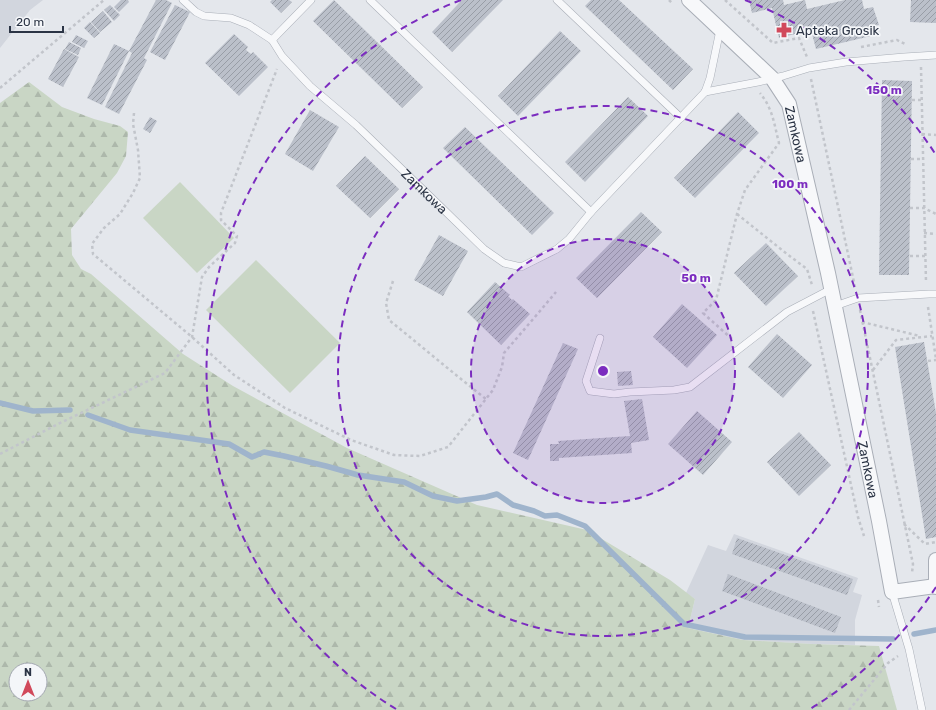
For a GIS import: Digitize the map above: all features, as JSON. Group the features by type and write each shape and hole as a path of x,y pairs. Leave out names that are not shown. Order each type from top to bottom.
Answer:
{"street":[{"name":"Zamkowa","path":"689,0 772,78 789,104 835,306 892,592"},
{"path":"892,592 936,586 936,560"}],"lane":[{"name":"Zamkowa","path":"183,0 196,12 204,16 231,18 249,25 272,40 282,56 310,86 356,125 484,249 504,263 521,267 557,249 569,239 591,212 705,92 720,30"},
{"path":"272,40 312,0"},
{"path":"370,0 591,212"},
{"path":"557,0 681,118"},
{"path":"705,92 751,83 809,68 846,62 936,55"},
{"path":"600,338 586,381 590,391 614,394 674,390 690,387 787,312 831,289"},
{"path":"835,306 858,298 936,294"},
{"path":"892,592 909,649 922,710"}],"path":[{"path":"0,88 104,0"},
{"path":"725,0 773,43 799,38 807,57 913,564 911,590"},
{"path":"860,47 897,40 911,47"},
{"path":"0,454 165,373 192,337 202,277 209,267 235,243 237,236 221,220 221,213 282,56"},
{"path":"920,56 926,294 936,360 928,361"},
{"path":"738,350 734,342 703,314 716,300 745,190 779,143 767,102 751,83"},
{"path":"912,100 922,100"},
{"path":"134,113 132,124 138,150 140,178 120,214 104,228 92,244 93,254 192,337 234,375 285,408 351,440 394,455 420,456 448,447 493,390 502,367 504,354 556,292"},
{"path":"922,134 936,134"},
{"path":"911,159 923,159"},
{"path":"910,208 924,208 936,214"},
{"path":"738,214 807,269 812,287 810,299 858,517 865,539"},
{"path":"924,233 936,234"},
{"path":"910,256 925,256"},
{"path":"393,281 386,303 389,320 454,374 486,398"},
{"path":"862,322 923,337"},
{"path":"932,332 936,334"},
{"path":"873,370 896,340 932,336"},
{"path":"904,524 925,544 936,542"},
{"path":"878,599 879,606"},
{"path":"849,710 888,663 909,649"}],"shaded area":[{"path":"0,0 43,0 30,10 0,48"},
{"path":"734,534 858,578 853,592 862,595 855,620 855,645 743,640 688,628 695,599 686,593 708,545 726,551"}],"green space":[{"path":"29,82 62,107 94,119 120,126 128,132 126,156 117,173 71,229 72,255 81,269 91,274 183,354 233,386 347,448 477,505 587,530 670,580 695,599 688,628 743,640 879,646 897,710 0,710 0,103"},
{"path":"180,182 234,238 197,273 143,218"},
{"path":"256,260 340,343 290,393 206,310"}],"building":[{"path":"121,0 128,0 129,2 119,12 114,7"},
{"path":"156,0 166,0 172,3 144,58 147,60 119,114 105,107 132,53 129,51"},
{"path":"272,0 289,0 292,2 281,13 270,2"},
{"path":"334,0 423,87 402,108 313,21"},
{"path":"462,0 503,0 452,52 432,32"},
{"path":"591,0 619,0 693,69 673,90 585,6"},
{"path":"749,0 783,0 784,5 805,0 807,9 845,0 862,0 864,9 873,7 879,25 873,26 869,31 871,36 816,49 811,30 779,38 772,8 752,13"},
{"path":"911,0 936,0 936,23 910,22"},
{"path":"110,5 120,15 114,21 104,10"},
{"path":"175,5 190,12 165,60 150,52"},
{"path":"103,11 112,22 100,32 91,22"},
{"path":"90,22 100,33 94,38 84,28"},
{"path":"560,31 581,51 518,116 498,96"},
{"path":"234,34 248,47 246,50 251,54 253,52 268,67 239,96 205,63"},
{"path":"76,35 88,41 84,48 72,42"},
{"path":"69,42 81,48 78,55 65,49"},
{"path":"114,44 129,51 102,105 87,98"},
{"path":"64,49 79,57 63,87 48,79"},
{"path":"882,80 912,81 909,275 879,275"},
{"path":"628,97 648,116 585,182 565,162"},
{"path":"310,110 339,127 313,171 285,154"},
{"path":"738,112 759,133 695,198 674,178"},
{"path":"150,117 157,121 150,133 143,129"},
{"path":"465,127 554,213 532,235 443,148"},
{"path":"365,156 399,189 370,218 336,186"},
{"path":"641,212 662,232 597,298 576,278"},
{"path":"439,235 468,251 443,296 414,280"},
{"path":"766,243 798,276 766,306 734,273"},
{"path":"495,282 510,295 508,296 512,300 513,299 530,314 501,345 467,312"},
{"path":"682,304 717,335 687,368 653,337"},
{"path":"777,334 812,365 783,398 748,367"},
{"path":"924,342 936,413 936,537 926,539 895,347"},
{"path":"563,343 578,349 528,460 513,453"},
{"path":"631,371 633,385 618,386 617,372"},
{"path":"642,399 649,440 631,443 632,453 559,458 559,461 550,461 550,444 559,444 558,441 630,436 624,401"},
{"path":"697,411 732,442 703,475 668,444"},
{"path":"799,432 831,465 799,496 767,462"},
{"path":"737,538 853,579 847,595 732,554"},
{"path":"728,574 841,617 835,633 722,591"}],"waterway":[{"path":"0,403 33,411 70,410"},
{"path":"88,415 130,430 229,444 252,457 264,452 358,475 404,482 433,496 457,501 497,494 513,505 545,516 557,515 585,526 684,624 745,637 893,639"},
{"path":"914,634 936,630"}],"place":[{"name":"Apteka Grosik","path":"784,30"}]}
